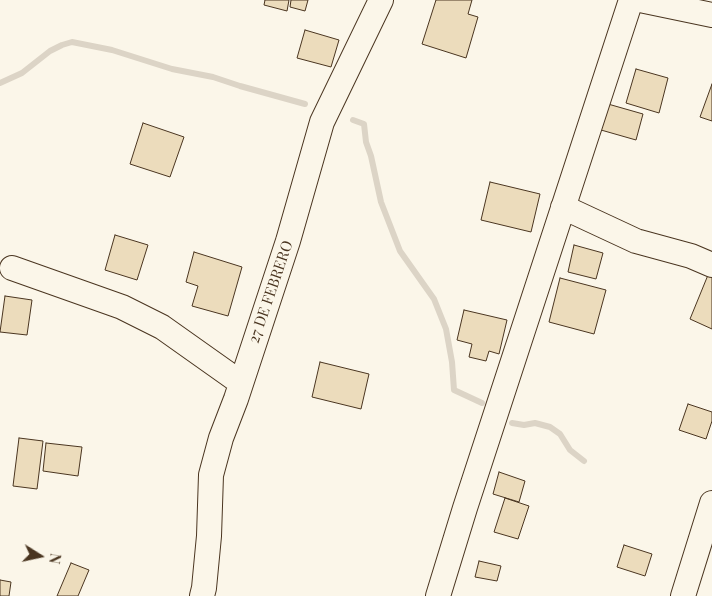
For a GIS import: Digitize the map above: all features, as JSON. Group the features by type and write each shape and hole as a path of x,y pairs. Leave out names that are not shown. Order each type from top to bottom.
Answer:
{"street":[{"name":"27 DE FEBRERO","path":"202,596 209,536 211,475 221,438 288,241 322,122 381,0"},
{"path":"438,596 631,0"},
{"path":"640,0 712,16"},
{"path":"564,207 636,241 691,256 712,265"},
{"path":"12,268 122,307 162,327 241,383"},
{"path":"683,596 712,503"}],"building":[{"path":"265,0 289,0 287,11 264,5"},
{"path":"291,0 308,0 305,11 290,7"},
{"path":"436,0 472,0 468,14 478,17 466,58 422,44"},
{"path":"305,30 339,40 331,67 297,58"},
{"path":"636,69 668,78 659,113 626,103"},
{"path":"712,84 712,121 700,117"},
{"path":"608,104 643,114 636,140 601,130"},
{"path":"143,123 184,137 170,177 130,164"},
{"path":"490,182 540,194 531,232 481,220"},
{"path":"115,235 148,245 137,280 105,270"},
{"path":"574,245 603,253 596,279 568,272"},
{"path":"194,252 242,267 228,316 192,306 198,286 186,282"},
{"path":"708,275 712,276 712,329 690,319"},
{"path":"560,278 606,290 594,334 549,322"},
{"path":"5,296 32,300 27,335 0,332"},
{"path":"464,310 507,320 499,354 489,351 486,361 469,357 472,344 457,340"},
{"path":"320,362 369,374 361,409 312,397"},
{"path":"688,404 712,412 712,421 706,439 679,430"},
{"path":"19,438 43,441 37,489 13,486"},
{"path":"46,443 82,447 78,476 43,471"},
{"path":"499,472 525,481 519,502 493,494"},
{"path":"505,498 529,506 518,539 494,532"},
{"path":"624,545 652,554 645,576 617,567"},
{"path":"479,561 501,566 497,581 475,577"},
{"path":"71,563 89,570 78,596 57,596"},
{"path":"0,580 11,582 9,596 0,596"}],"waterway":[{"path":"0,83 22,73 50,51 72,42 112,50 172,69 213,77 305,104"},
{"path":"353,120 364,124 366,142 381,202 400,251 434,299 446,329 452,362 454,390 482,403"},
{"path":"512,423 524,425 535,423 550,427 560,434 570,450 584,461"}]}
